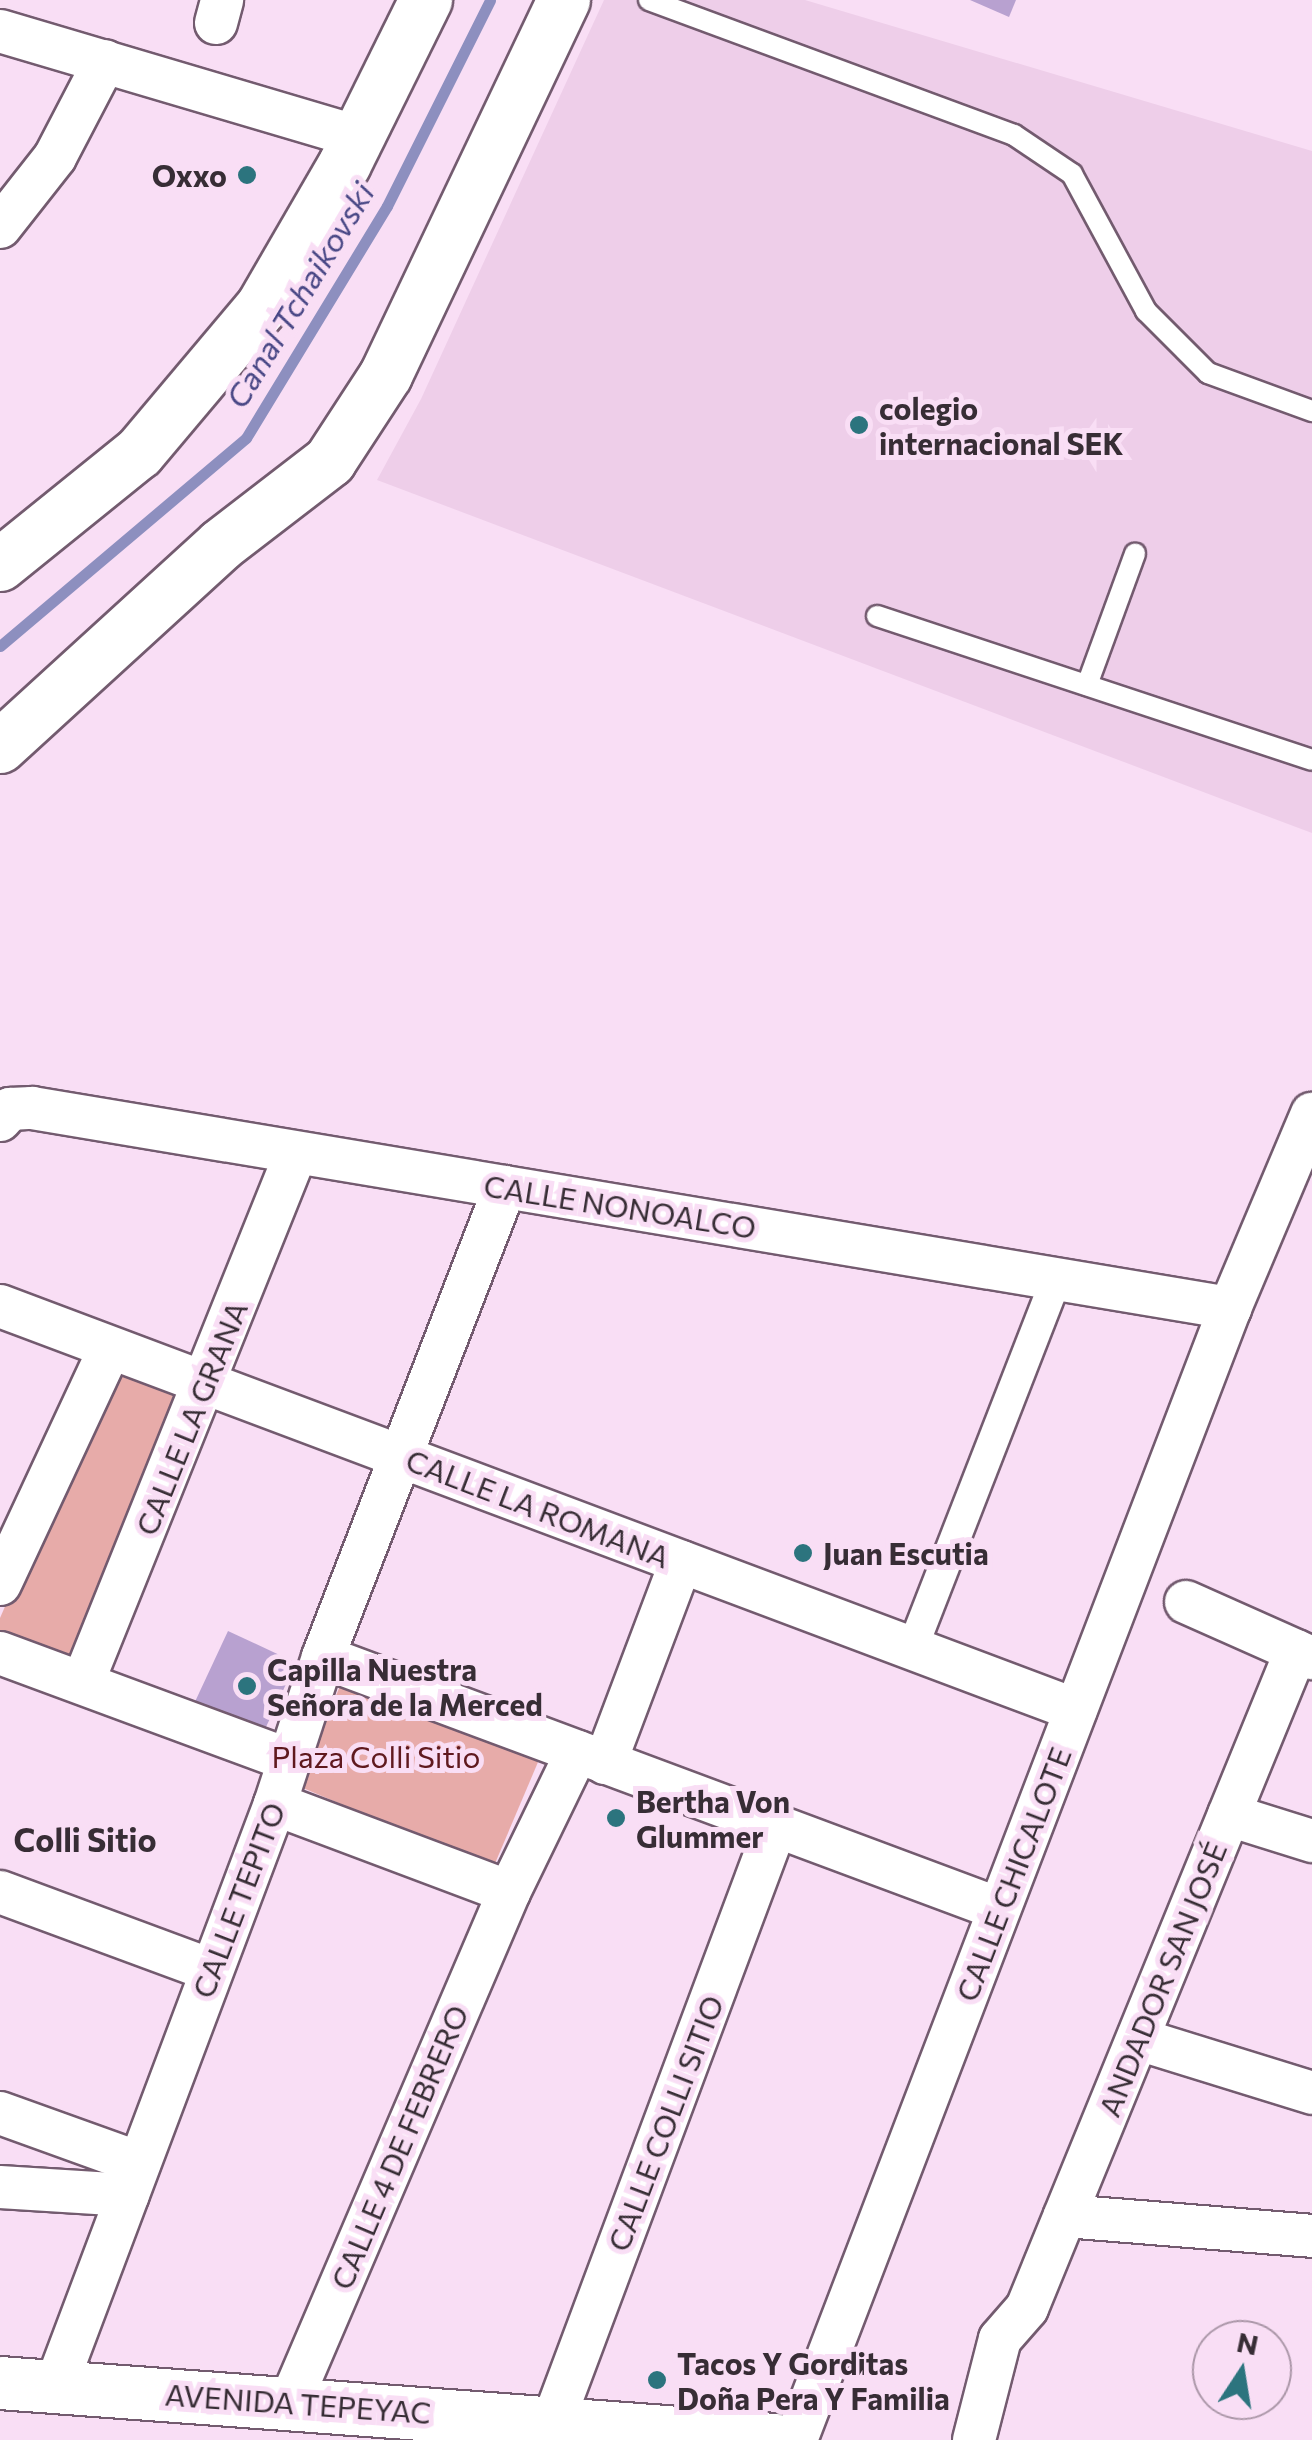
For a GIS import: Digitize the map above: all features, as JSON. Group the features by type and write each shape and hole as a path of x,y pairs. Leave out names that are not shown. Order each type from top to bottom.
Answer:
{"street":[{"path":"0,565 139,453 262,308 358,136 426,0"},
{"path":"0,747 221,546 330,461 386,375 564,0"},
{"path":"0,31 358,136"},
{"path":"0,227 55,157 105,61"},
{"name":"CALLE CHICALOTE","path":"796,2440 1230,1308 1312,1114"},
{"name":"CALLE NONOALCO","path":"5,1115 296,1153 1230,1308"},
{"name":"CALLE LA GRANA","path":"82,1682 206,1386 296,1153"},
{"name":"CALLE TEPITO","path":"55,2388 275,1804 323,1657 505,1187"},
{"path":"912,1648 1056,1279"},
{"name":"CALLE LA ROMANA","path":"0,1306 1076,1710"},
{"path":"0,1584 110,1348"},
{"name":"CALLE 4 DE FEBRERO","path":"290,2403 515,1878 591,1758 681,1562"},
{"path":"1186,1602 1304,1654"},
{"path":"0,1653 289,1760"},
{"name":"ANDADOR SAN JOSÉ","path":"974,2440 1000,2339 1027,2308 1228,1815 1304,1654"},
{"path":"323,1657 1000,1909"},
{"path":"275,1804 515,1878"},
{"path":"1228,1815 1312,1840"},
{"name":"CALLE COLLI SITIO","path":"554,2420 776,1826"},
{"path":"0,1892 212,1970"},
{"path":"1138,2039 1312,2093"},
{"path":"0,2113 134,2179"},
{"path":"0,2187 134,2179"},
{"path":"1066,2216 1312,2236"},
{"name":"ANDADOR SAN JOSÉ","path":"1000,2440 1026,2348 1027,2308"},
{"name":"AVENIDA TEPEYAC","path":"0,2383 554,2420 775,2440"}],"lane":[{"path":"649,0 1014,135 1072,174 1146,311 1208,372 1312,411"},
{"path":"1087,686 1135,554"},
{"path":"877,616 1312,760"}],"shaded area":[{"name":"colegio internacional SEK","path":"604,0 805,0 1312,151 1312,833 377,480 421,399"}],"green space":[{"path":"112,1363 190,1394 74,1663 0,1632 0,1618"},
{"name":"Plaza Colli Sitio","path":"343,1679 538,1762 493,1869 298,1786"}],"building":[{"path":"970,0 1016,0 1009,17"},
{"name":"Capilla Nuestra Señora de la Merced","path":"228,1631 296,1663 260,1740 192,1708"}],"waterway":[{"name":"Canal Tchaikovski","path":"0,646 246,438 387,206 490,0"}],"place":[{"name":"Oxxo","path":"247,175"},
{"name":"colegio internacional SEK","path":"859,425"},
{"name":"Juan Escutia","path":"803,1553"},
{"name":"Capilla Nuestra Señora de la Merced","path":"247,1686"},
{"name":"Bertha Von Glummer","path":"616,1818"},
{"name":"Tacos Y Gorditas Doña Pera Y Familia","path":"657,2380"}],"district":[{"name":"Colli Sitio","path":"85,1839"}]}
